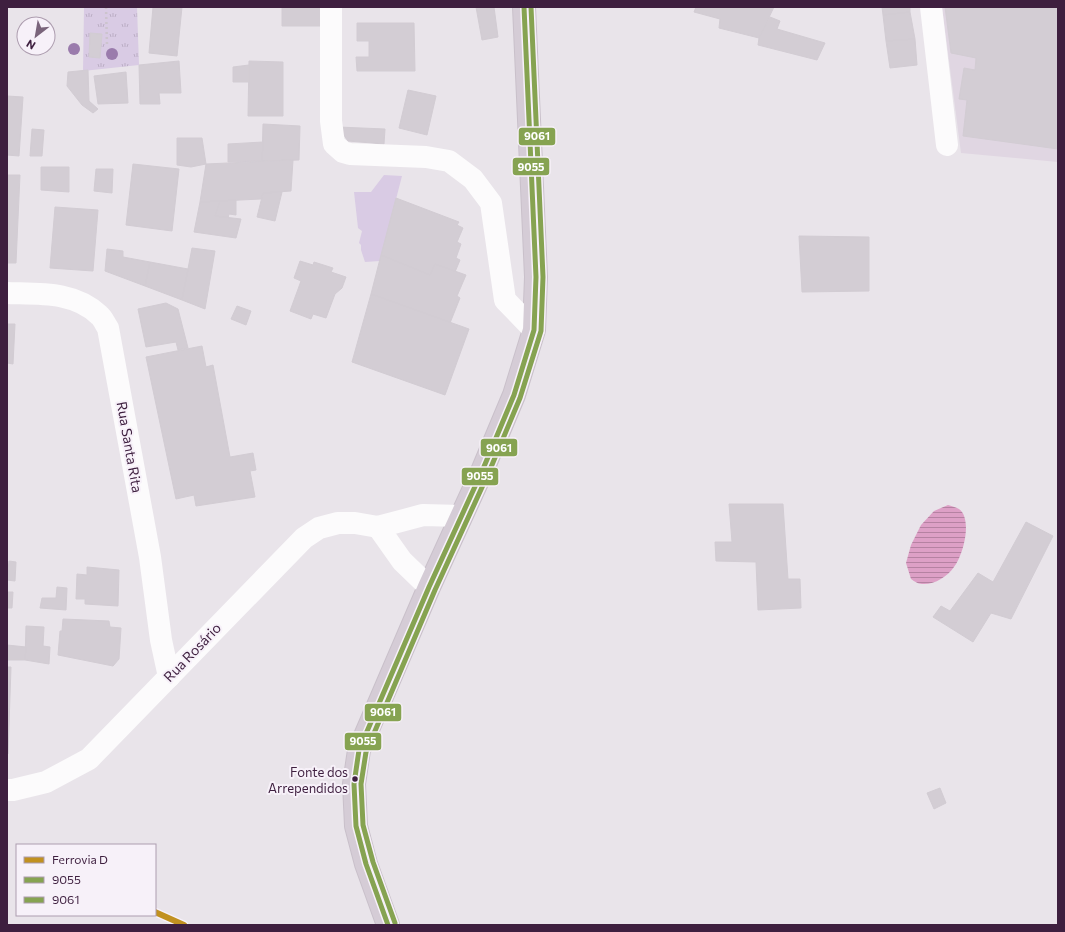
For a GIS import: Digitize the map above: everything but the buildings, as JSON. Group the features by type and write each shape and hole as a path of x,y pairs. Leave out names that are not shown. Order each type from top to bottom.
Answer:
{"main road":[{"path":"388,925 366,864 356,826 354,784 359,750 429,587 483,469 514,395 534,330 536,277 524,7"}],"street":[{"path":"331,7 331,121 334,144 343,152 350,154 426,157 449,161 473,179 491,203 506,300 534,330"},
{"path":"931,7 947,145"},
{"name":"Rua Santa Rita","path":"7,293 50,294 70,298 86,306 100,316 108,328 150,557 161,640 169,677"},
{"name":"Rua Rosário","path":"7,790 13,790 46,782 89,759 304,538 319,528 338,523 355,522 378,527 424,514 461,516"},
{"path":"378,527 402,561 429,587"}],"path":[{"path":"106,7 107,45"}],"shaded area":[{"path":"942,7 1058,7 1058,162 961,153"},
{"path":"948,505 959,509 963,514 965,521 965,538 961,555 954,567 944,577 936,582 927,584 918,583 911,579 906,563 911,545 921,525 934,511"}],"green space":[{"path":"84,7 137,7 139,65 83,71"},
{"path":"384,175 402,176 380,261 365,262 361,245 359,243 362,231 358,228 354,192 371,192"}],"rail line":[{"name":"D","path":"156,912 184,925"}],"transit line":[{"name":"9055","path":"388,925 366,864 356,826 354,784 359,750 429,587 483,469 514,395 534,330 536,277 524,7"},
{"name":"9061","path":"395,923 373,862 363,825 361,784 366,752 435,590 489,472 520,398 541,331 543,277 531,7"}],"place":[{"name":"Fonte dos Arrependidos","path":"355,779"}]}
